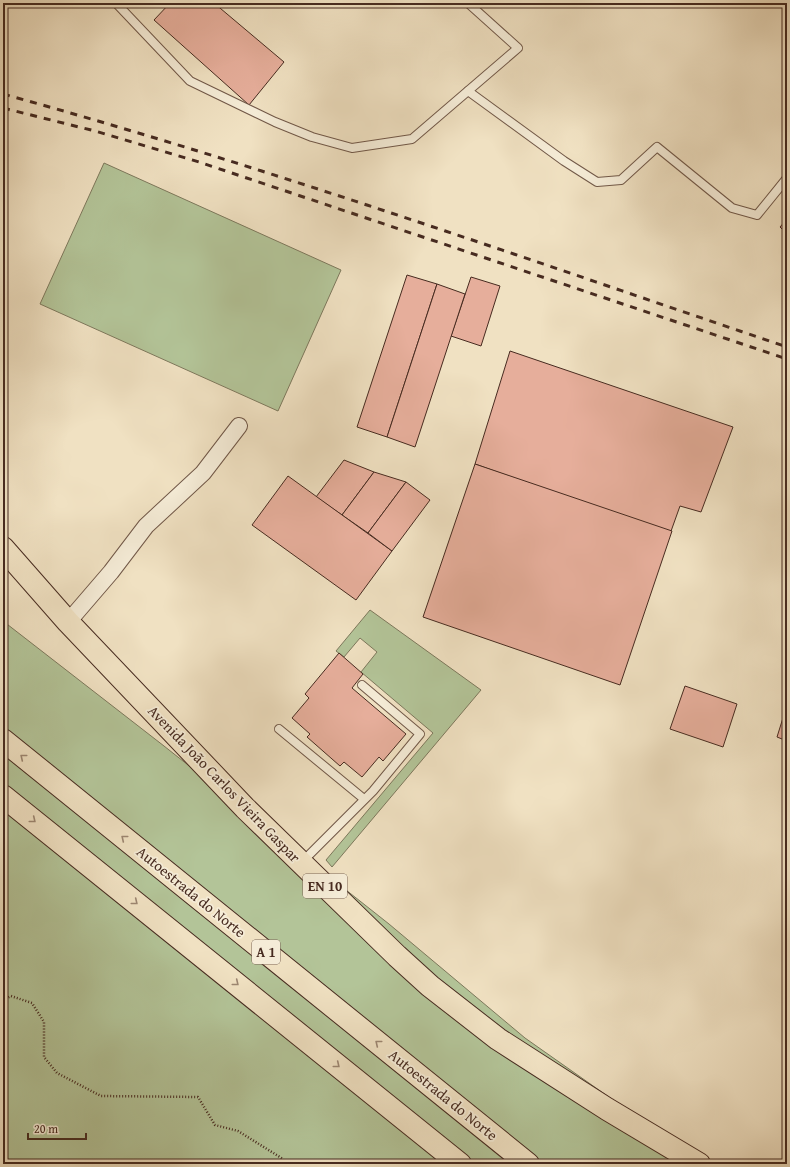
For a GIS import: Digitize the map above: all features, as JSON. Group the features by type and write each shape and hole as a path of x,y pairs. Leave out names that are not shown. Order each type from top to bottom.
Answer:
{"main road":[{"name":"Avenida João Carlos Vieira Gaspar","path":"3,548 68,622 245,808 397,956 430,986 498,1039 561,1080 699,1164"},
{"name":"Autoestrada do Norte","path":"3,740 528,1164"},
{"path":"3,796 460,1164"}],"street":[{"path":"68,622 111,572 146,526 203,473 238,426"}],"lane":[{"path":"116,3 190,81 275,122 312,137 352,148 412,138 518,48 468,3"},
{"path":"468,91 564,161 596,182 621,180 656,147 732,208 757,215 787,178"},
{"path":"301,863 364,799 420,734 362,685"},
{"path":"279,729 364,799"}],"path":[{"path":"3,1000 11,996 32,1003 44,1022 44,1057 57,1073 101,1096 198,1097 215,1125 238,1131 283,1159 285,1164"}],"green space":[{"path":"104,163 341,270 278,411 40,304"},
{"path":"370,610 481,690 332,867 326,860 433,733 361,672 377,652 360,638 344,657 336,651"},
{"path":"3,621 389,924 525,1038 704,1164 3,1164"}],"building":[{"path":"170,3 214,3 284,62 249,105 154,20"},
{"path":"787,219 787,234 780,227"},
{"path":"407,275 437,284 387,437 357,427"},
{"path":"471,277 500,286 481,346 451,336"},
{"path":"437,284 465,294 415,447 387,437"},
{"path":"510,351 733,427 701,512 680,506 670,534 475,464"},
{"path":"344,460 374,472 342,515 316,497"},
{"path":"475,464 672,531 620,685 423,617"},
{"path":"374,472 406,482 368,533 342,515"},
{"path":"288,476 392,551 356,600 252,525"},
{"path":"406,482 430,500 392,551 368,533"},
{"path":"339,653 363,674 352,688 406,734 383,761 379,757 362,777 344,762 340,766 307,737 310,734 292,718 309,698 305,694"},
{"path":"685,686 737,704 723,747 670,729"},
{"path":"787,705 787,741 777,737"}],"railway":[{"path":"3,94 102,122 299,183 787,347"},
{"path":"3,108 95,131 199,162 787,359"}]}
